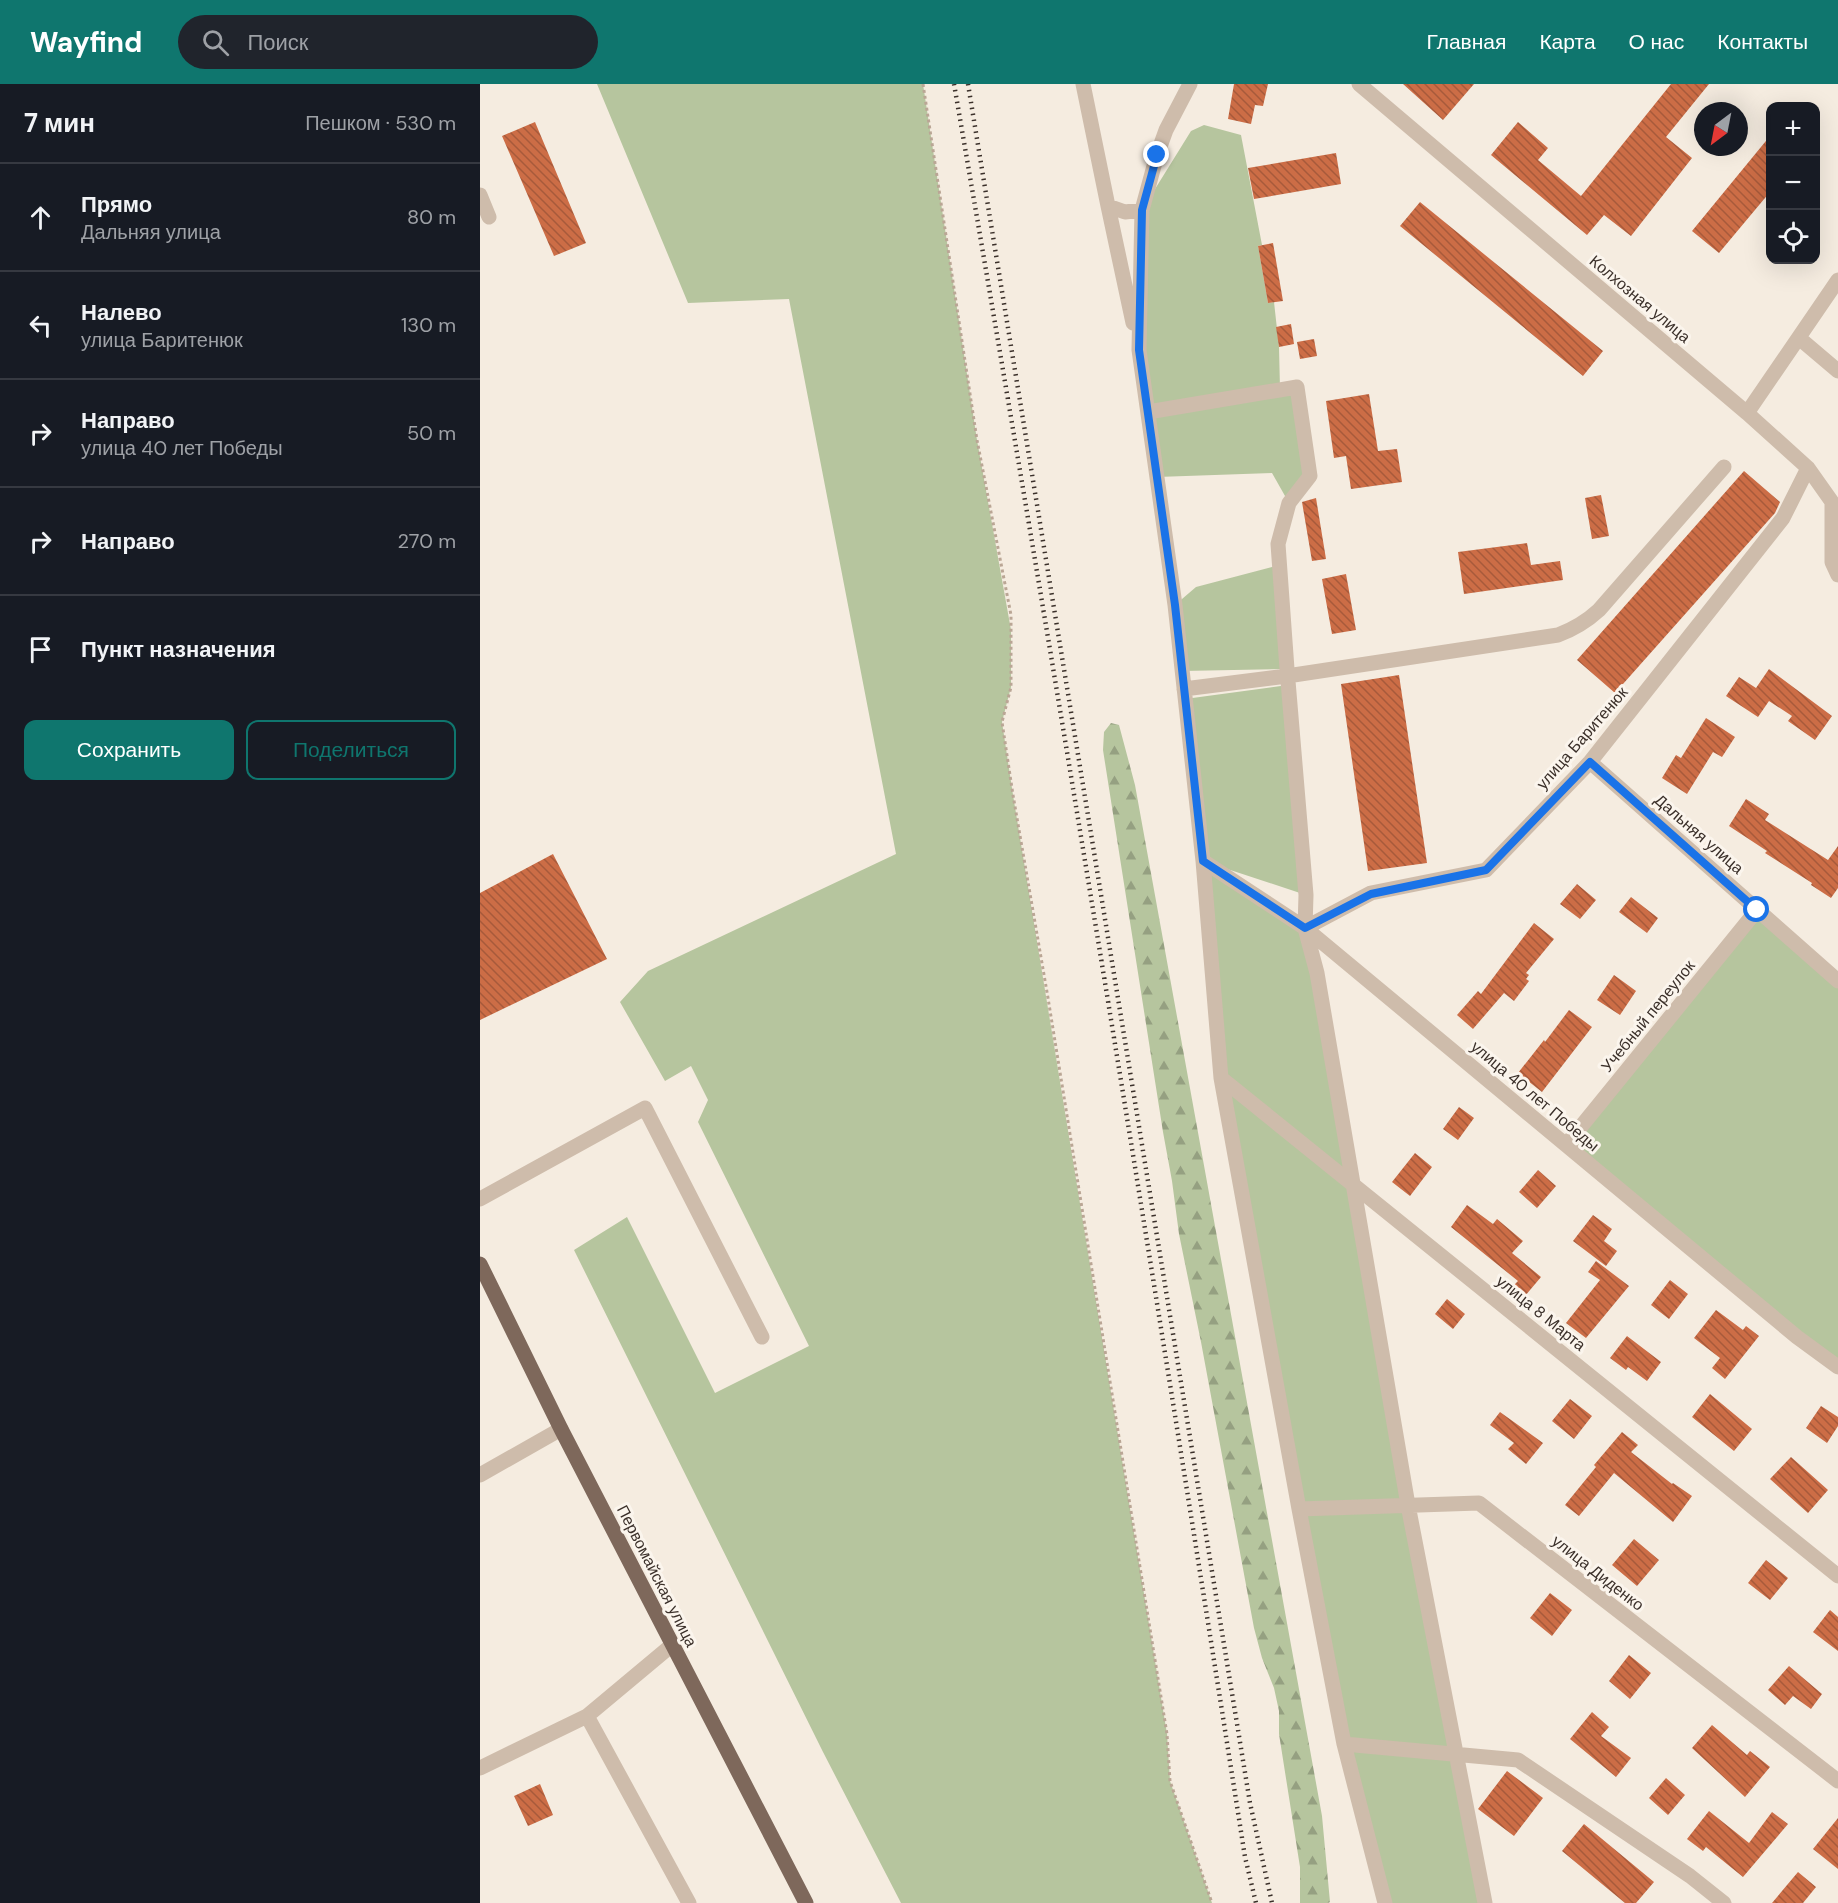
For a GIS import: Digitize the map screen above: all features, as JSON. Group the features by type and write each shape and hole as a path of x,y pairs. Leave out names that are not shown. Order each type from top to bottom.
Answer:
{"main road":[{"name":"Первомайская улица","path":"480,1264 561,1429 806,1903"}],"street":[{"path":"1083,84 1139,350 1175,605 1203,861 1221,1078 1344,1744 1385,1903"},
{"path":"1139,350 1142,210 1166,130 1191,84"},
{"name":"Колхозная улица","path":"1359,84 1747,413 1808,468 1832,502 1832,562 1838,574"},
{"path":"480,195 489,217"},
{"path":"1108,206 1125,212 1142,210"},
{"path":"1747,413 1838,280"},
{"path":"1799,338 1838,371"},
{"path":"1148,412 1297,387 1310,476 1289,503 1278,544 1306,895 1305,928 1317,973 1408,1505 1485,1903"},
{"path":"1184,689 1287,676 1558,635 1571,630 1586,622 1599,610 1724,467"},
{"name":"улица Баритенюк","path":"1305,928 1371,894 1486,870 1590,762 1784,518 1808,468"},
{"name":"Дальняя улица","path":"1590,762 1838,981"},
{"name":"улица 40 лет Победы","path":"1203,861 1305,928 1797,1337 1838,1367"},
{"name":"Учебный переулок","path":"1566,1145 1757,910"},
{"name":"улица 8 Марта","path":"1221,1078 1838,1576"},
{"path":"480,1199 645,1108 762,1336"},
{"path":"480,1475 561,1429"},
{"name":"улица Диденко","path":"1299,1509 1479,1503 1838,1781"},
{"path":"480,1768 587,1716 672,1645"},
{"path":"587,1716 689,1903"},
{"path":"1344,1744 1518,1760 1690,1876 1724,1903"}],"path":[{"path":"923,84 977,440 1011,615 1011,687 1002,722 1013,795 1167,1734 1170,1781 1212,1903"}],"green space":[{"path":"597,84 923,84 977,440 1011,630 1011,687 1002,722 1013,795 1167,1734 1170,1781 1212,1903 901,1903 823,1752 574,1250 627,1217 715,1393 809,1346 698,1122 708,1100 691,1066 665,1081 620,1002 648,971 896,854 789,299 688,303"},
{"path":"1204,125 1241,135 1262,245 1258,246 1268,303 1274,302 1279,347 1280,389 1297,387 1310,476 1289,503 1272,473 1157,477 1139,350 1142,210 1191,131"},
{"path":"1280,565 1287,669 1182,671 1175,605 1196,587"},
{"path":"1288,685 1306,895 1206,862 1305,928 1485,1903 1385,1903 1344,1744 1221,1078 1185,699"},
{"path":"1111,723 1119,725 1135,785 1322,1816 1330,1902 1328,1903 1300,1903 1300,1867 1279,1734 1279,1711 1274,1688 1262,1658 1254,1628 1179,1234 1103,750 1104,732"},
{"path":"1757,910 1838,981 1838,1367 1566,1145"}],"building":[{"path":"1234,84 1268,84 1263,106 1255,105 1251,124 1228,119"},
{"path":"1403,84 1474,84 1443,120"},
{"path":"1671,84 1709,84 1666,137 1692,158 1631,236 1604,215 1587,235 1491,155 1518,122 1548,148 1538,160 1581,196"},
{"path":"535,122 586,243 554,256 502,136"},
{"path":"1766,141 1766,197 1719,253 1692,231"},
{"path":"1336,153 1341,184 1254,199 1248,168"},
{"path":"1420,202 1603,351 1583,376 1400,226"},
{"path":"1273,243 1283,301 1268,303 1258,246"},
{"path":"1291,324 1294,344 1279,347 1276,327"},
{"path":"1314,339 1317,356 1300,359 1297,342"},
{"path":"1369,394 1378,451 1397,449 1402,482 1351,489 1346,456 1334,458 1326,401"},
{"path":"1744,471 1780,502 1775,513 1615,693 1577,660"},
{"path":"1601,495 1609,536 1592,539 1585,498"},
{"path":"1316,498 1326,559 1312,561 1302,502"},
{"path":"1527,543 1531,565 1560,561 1563,580 1464,594 1458,552"},
{"path":"1346,574 1356,630 1332,634 1322,579"},
{"path":"1769,669 1832,716 1815,740 1788,721 1792,716 1769,701 1758,717 1726,696 1739,677 1756,688"},
{"path":"1399,675 1427,863 1368,871 1341,684"},
{"path":"1706,718 1735,737 1722,757 1713,752 1687,794 1662,778 1676,755 1681,758"},
{"path":"1746,799 1769,814 1765,820 1828,860 1838,846 1838,888 1831,898 1729,826"},
{"path":"553,854 607,959 480,1020 480,893"},
{"path":"1577,884 1596,900 1580,919 1560,904"},
{"path":"1631,897 1658,918 1647,933 1619,912"},
{"path":"1534,923 1554,939 1526,973 1529,975 1526,979 1529,981 1514,1001 1504,993 1473,1029 1457,1015 1478,991 1481,994"},
{"path":"1614,975 1636,991 1620,1015 1597,1000"},
{"path":"1569,1010 1592,1027 1542,1092 1518,1073"},
{"path":"1459,1107 1474,1118 1458,1140 1443,1129"},
{"path":"1415,1153 1432,1167 1410,1196 1392,1182"},
{"path":"1538,1170 1556,1186 1537,1208 1519,1192"},
{"path":"1467,1205 1493,1224 1497,1219 1523,1241 1512,1253 1541,1277 1525,1296 1513,1286 1518,1281 1451,1227"},
{"path":"1593,1215 1612,1229 1604,1241 1617,1251 1606,1266 1573,1241"},
{"path":"1596,1261 1629,1286 1586,1338 1566,1323 1600,1280 1588,1272"},
{"path":"1670,1280 1688,1294 1669,1319 1651,1305"},
{"path":"1447,1299 1465,1314 1453,1329 1435,1314"},
{"path":"1716,1310 1743,1330 1746,1326 1759,1336 1725,1379 1712,1368 1720,1358 1694,1338"},
{"path":"1627,1336 1661,1362 1647,1381 1628,1367 1626,1370 1610,1358"},
{"path":"1710,1394 1752,1429 1734,1451 1692,1417"},
{"path":"1570,1399 1592,1416 1574,1439 1552,1421"},
{"path":"1821,1406 1838,1417 1838,1426 1827,1443 1806,1428"},
{"path":"1500,1412 1543,1443 1526,1464 1508,1449 1514,1443 1490,1425"},
{"path":"1622,1432 1638,1445 1631,1452 1672,1484 1692,1496 1673,1522 1614,1473 1579,1516 1565,1505"},
{"path":"1791,1457 1828,1490 1808,1513 1770,1479"},
{"path":"1634,1539 1659,1560 1637,1586 1612,1565"},
{"path":"1766,1560 1788,1578 1770,1600 1748,1583"},
{"path":"1550,1593 1572,1610 1552,1636 1530,1618"},
{"path":"1830,1610 1838,1617 1838,1651 1813,1632"},
{"path":"1629,1655 1651,1673 1630,1699 1609,1681"},
{"path":"1789,1666 1822,1694 1811,1709 1793,1696 1785,1705 1768,1690"},
{"path":"1592,1712 1609,1727 1601,1736 1631,1758 1616,1777 1570,1739"},
{"path":"1712,1725 1747,1755 1750,1751 1770,1767 1745,1797 1692,1748"},
{"path":"1507,1771 1543,1798 1514,1836 1478,1809"},
{"path":"1666,1778 1685,1795 1668,1815 1649,1798"},
{"path":"540,1784 553,1815 528,1826 514,1796"},
{"path":"1709,1811 1749,1843 1772,1812 1788,1824 1743,1877 1706,1847 1703,1851 1687,1839"},
{"path":"1838,1818 1838,1869 1813,1849"},
{"path":"1584,1824 1654,1882 1636,1903 1625,1903 1562,1851"},
{"path":"1798,1872 1816,1887 1803,1903 1772,1903"}],"railway":[{"path":"954,84 1103,970 1245,1857 1256,1903"},
{"path":"968,84 1250,1803 1272,1903"}],"route":[{"path":"1157,155 1142,210 1139,350 1175,605 1203,861 1305,928 1371,894 1486,870 1590,762 1757,910"}]}
